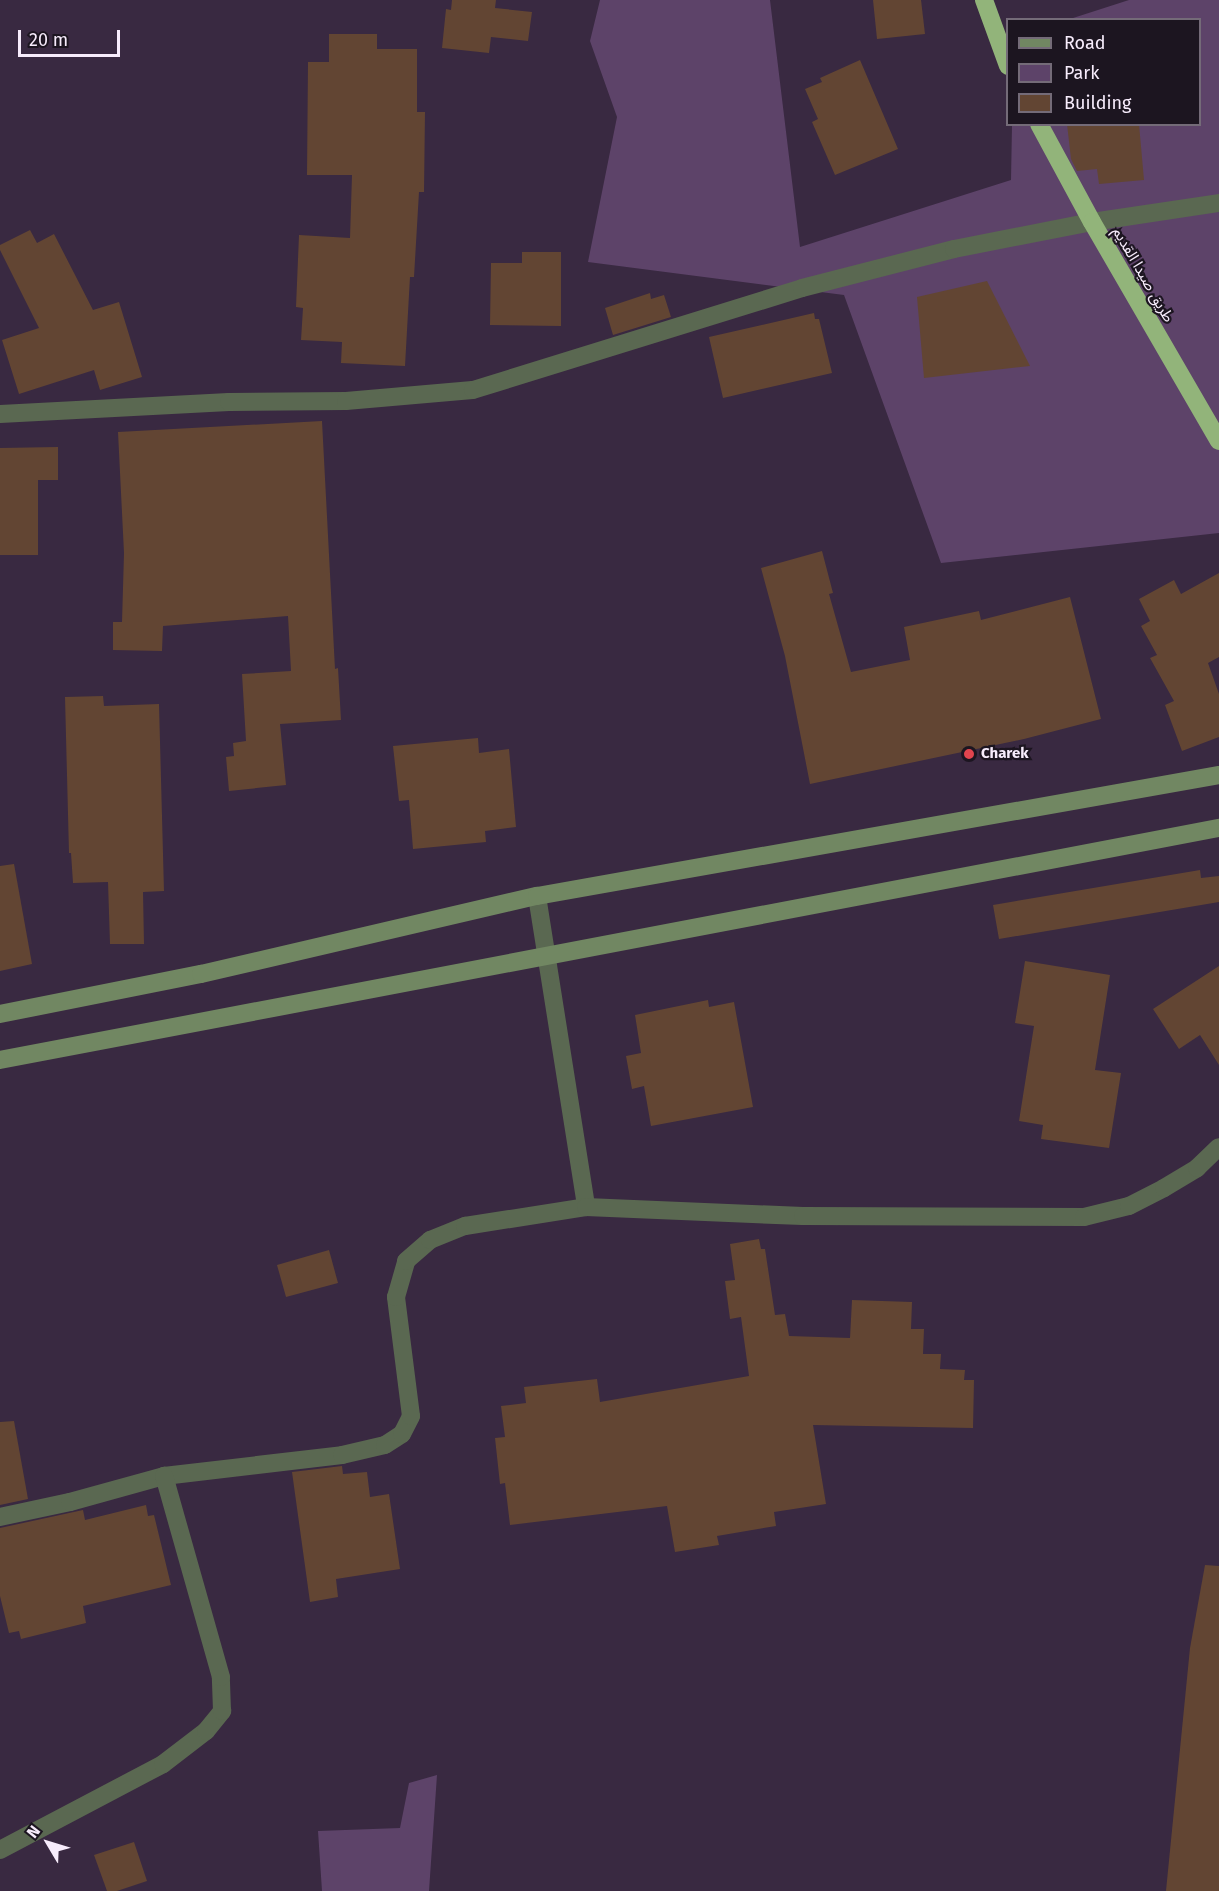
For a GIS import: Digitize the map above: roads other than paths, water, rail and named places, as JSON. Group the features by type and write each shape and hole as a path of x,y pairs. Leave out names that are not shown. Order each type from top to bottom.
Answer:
{"highway":[{"path":"984,0 1006,60"},
{"name":"طريق صيدا القديم","path":"1040,126 1092,222 1219,441"}],"street":[{"path":"0,414 229,402 346,401 472,390 802,288 954,249 1092,222 1219,203"},
{"path":"0,1014 201,974 537,896 1219,776"},
{"path":"0,1060 1219,828"},
{"path":"537,896 586,1207"},
{"path":"0,1517 164,1476 342,1455 385,1446 402,1434 411,1416 396,1297 406,1261 430,1240 465,1226 586,1207 803,1216 1084,1217 1129,1206 1164,1188 1197,1168 1219,1147"},
{"path":"0,1850 163,1764 206,1731 222,1711 221,1677 164,1476"}],"place":[{"name":"Charek","path":"969,754"}]}
